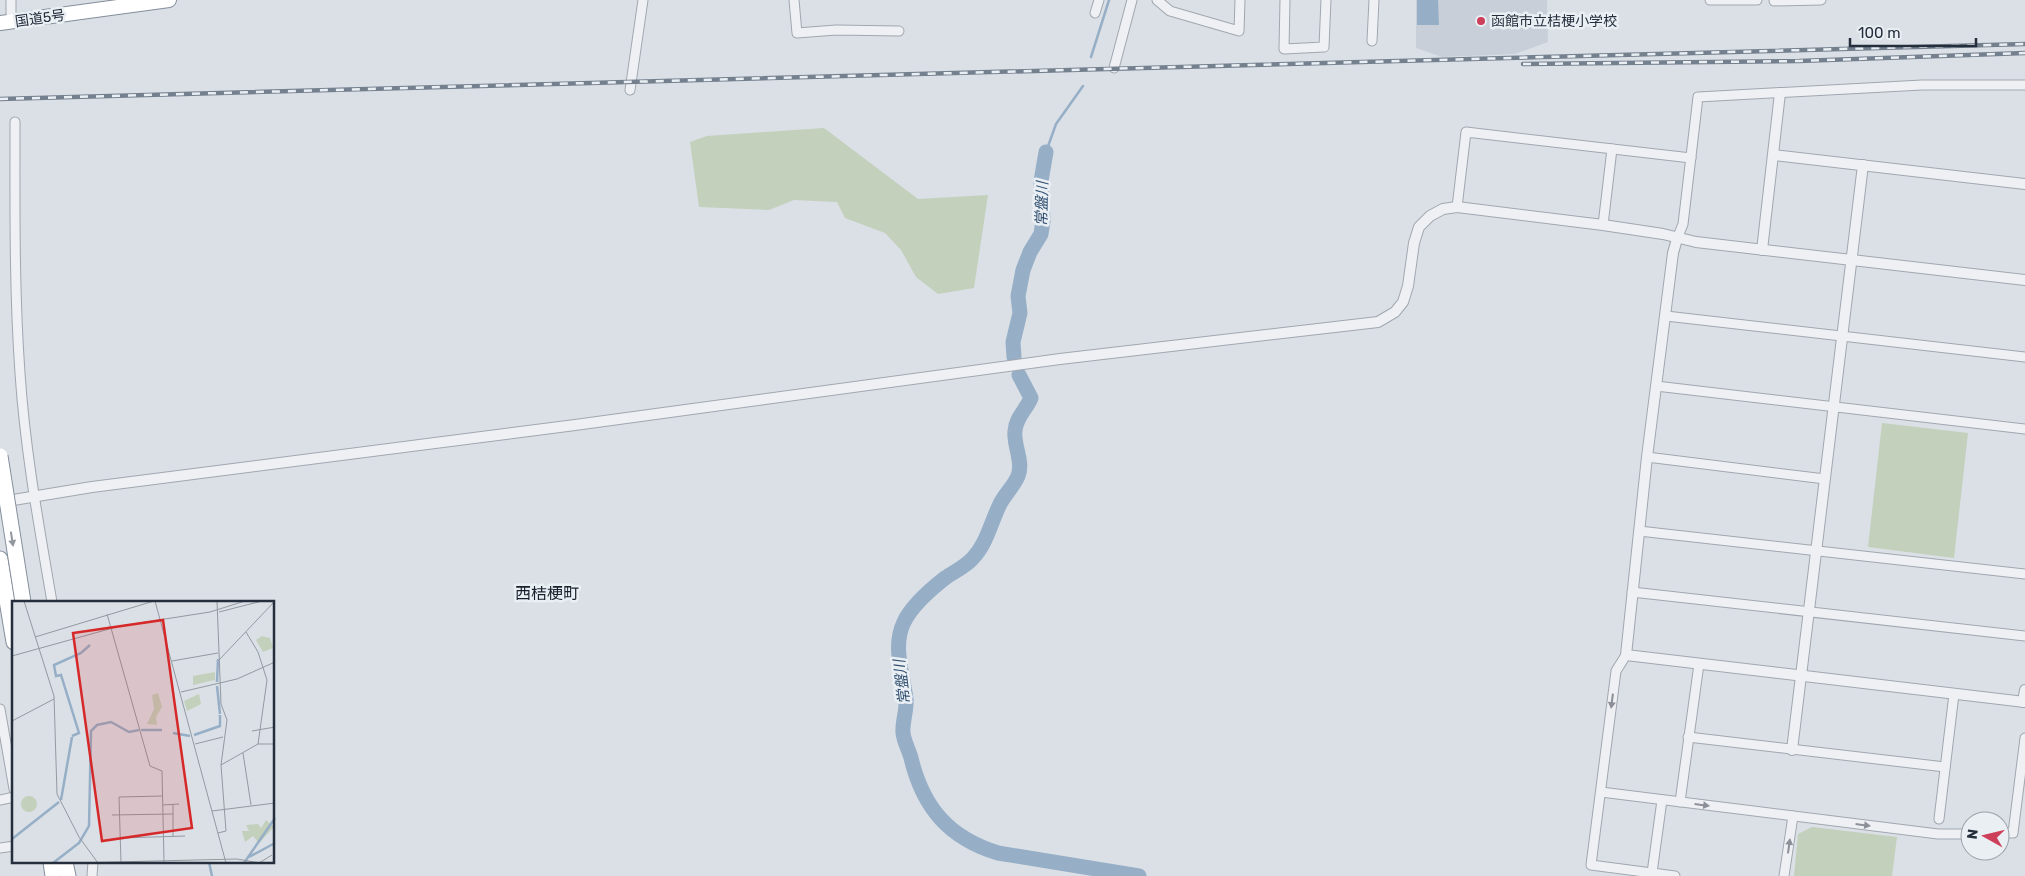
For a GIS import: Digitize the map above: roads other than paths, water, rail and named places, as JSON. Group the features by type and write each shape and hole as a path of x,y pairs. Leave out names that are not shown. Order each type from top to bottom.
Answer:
{"highway":[{"name":"国道5号","path":"6,23 169,0"},
{"path":"0,456 23,601"},
{"path":"0,559 12,630"}],"street":[{"path":"6,23 11,0"},
{"path":"630,90 643,0"},
{"path":"794,0 797,33 836,30 899,31"},
{"path":"1094,13 1099,0"},
{"path":"1114,68 1132,0"},
{"path":"1157,0 1170,11 1239,31 1240,0"},
{"path":"1286,0 1284,49 1324,47 1326,0"},
{"path":"1372,42 1374,0"},
{"path":"1710,0 1757,0"},
{"path":"1774,1 1819,0"},
{"path":"1675,876 1591,865 1602,792 1616,671 1626,655 1647,458 1673,253 1683,224 1698,97 1922,85 2025,85"},
{"path":"1762,250 1780,92"},
{"path":"15,122 15,285 20,374 34,496 52,601"},
{"path":"1457,207 1466,132 1691,158"},
{"path":"1603,225 1612,149"},
{"path":"1774,155 2025,184"},
{"path":"1792,750 1863,165"},
{"path":"0,502 1060,359 1378,322 1396,312 1404,302 1414,243 1419,227 1430,216 1443,208 1457,207 1603,225 1663,234 1677,239 2025,280"},
{"path":"1666,316 2025,357"},
{"path":"1656,386 2025,429"},
{"path":"1647,458 1825,479"},
{"path":"1639,531 2025,574"},
{"path":"1632,592 2025,636"},
{"path":"1626,655 2024,702 2025,690"},
{"path":"1680,802 1698,664"},
{"path":"1939,819 1954,694"},
{"path":"0,709 12,778"},
{"path":"1688,737 1945,767"},
{"path":"2010,833 2013,833 2025,738"},
{"path":"1602,792 1938,834 1960,834"},
{"path":"1652,873 1662,800"},
{"path":"1784,876 1793,816"}],"water":[{"path":"1417,0 1438,0 1439,25 1417,25"}],"waterway":[{"name":"常盤川","path":"1091,57 1109,0"},
{"name":"常盤川","path":"1046,152 1056,124 1083,86"},
{"name":"常盤川","path":"1014,357 1013,342 1020,313 1018,296 1023,270 1030,252 1041,234 1043,221 1041,181 1046,152"},
{"name":"常盤川","path":"1019,375 1031,398 1016,426 1015,436 1020,465 1018,476 1000,504 978,552 967,564 945,578 922,598 907,616 901,631 899,660 906,699 904,736 916,776 931,806 952,830 965,839 998,853 1139,876"},
{"path":"209,864 212,876"}],"railway":[{"path":"0,99 2025,44"},
{"path":"1523,64 1799,61 2025,53"}],"place":[{"name":"函館市立桔梗小学校","path":"1481,21"}],"district":[{"name":"西桔梗町","path":"547,593"}]}
